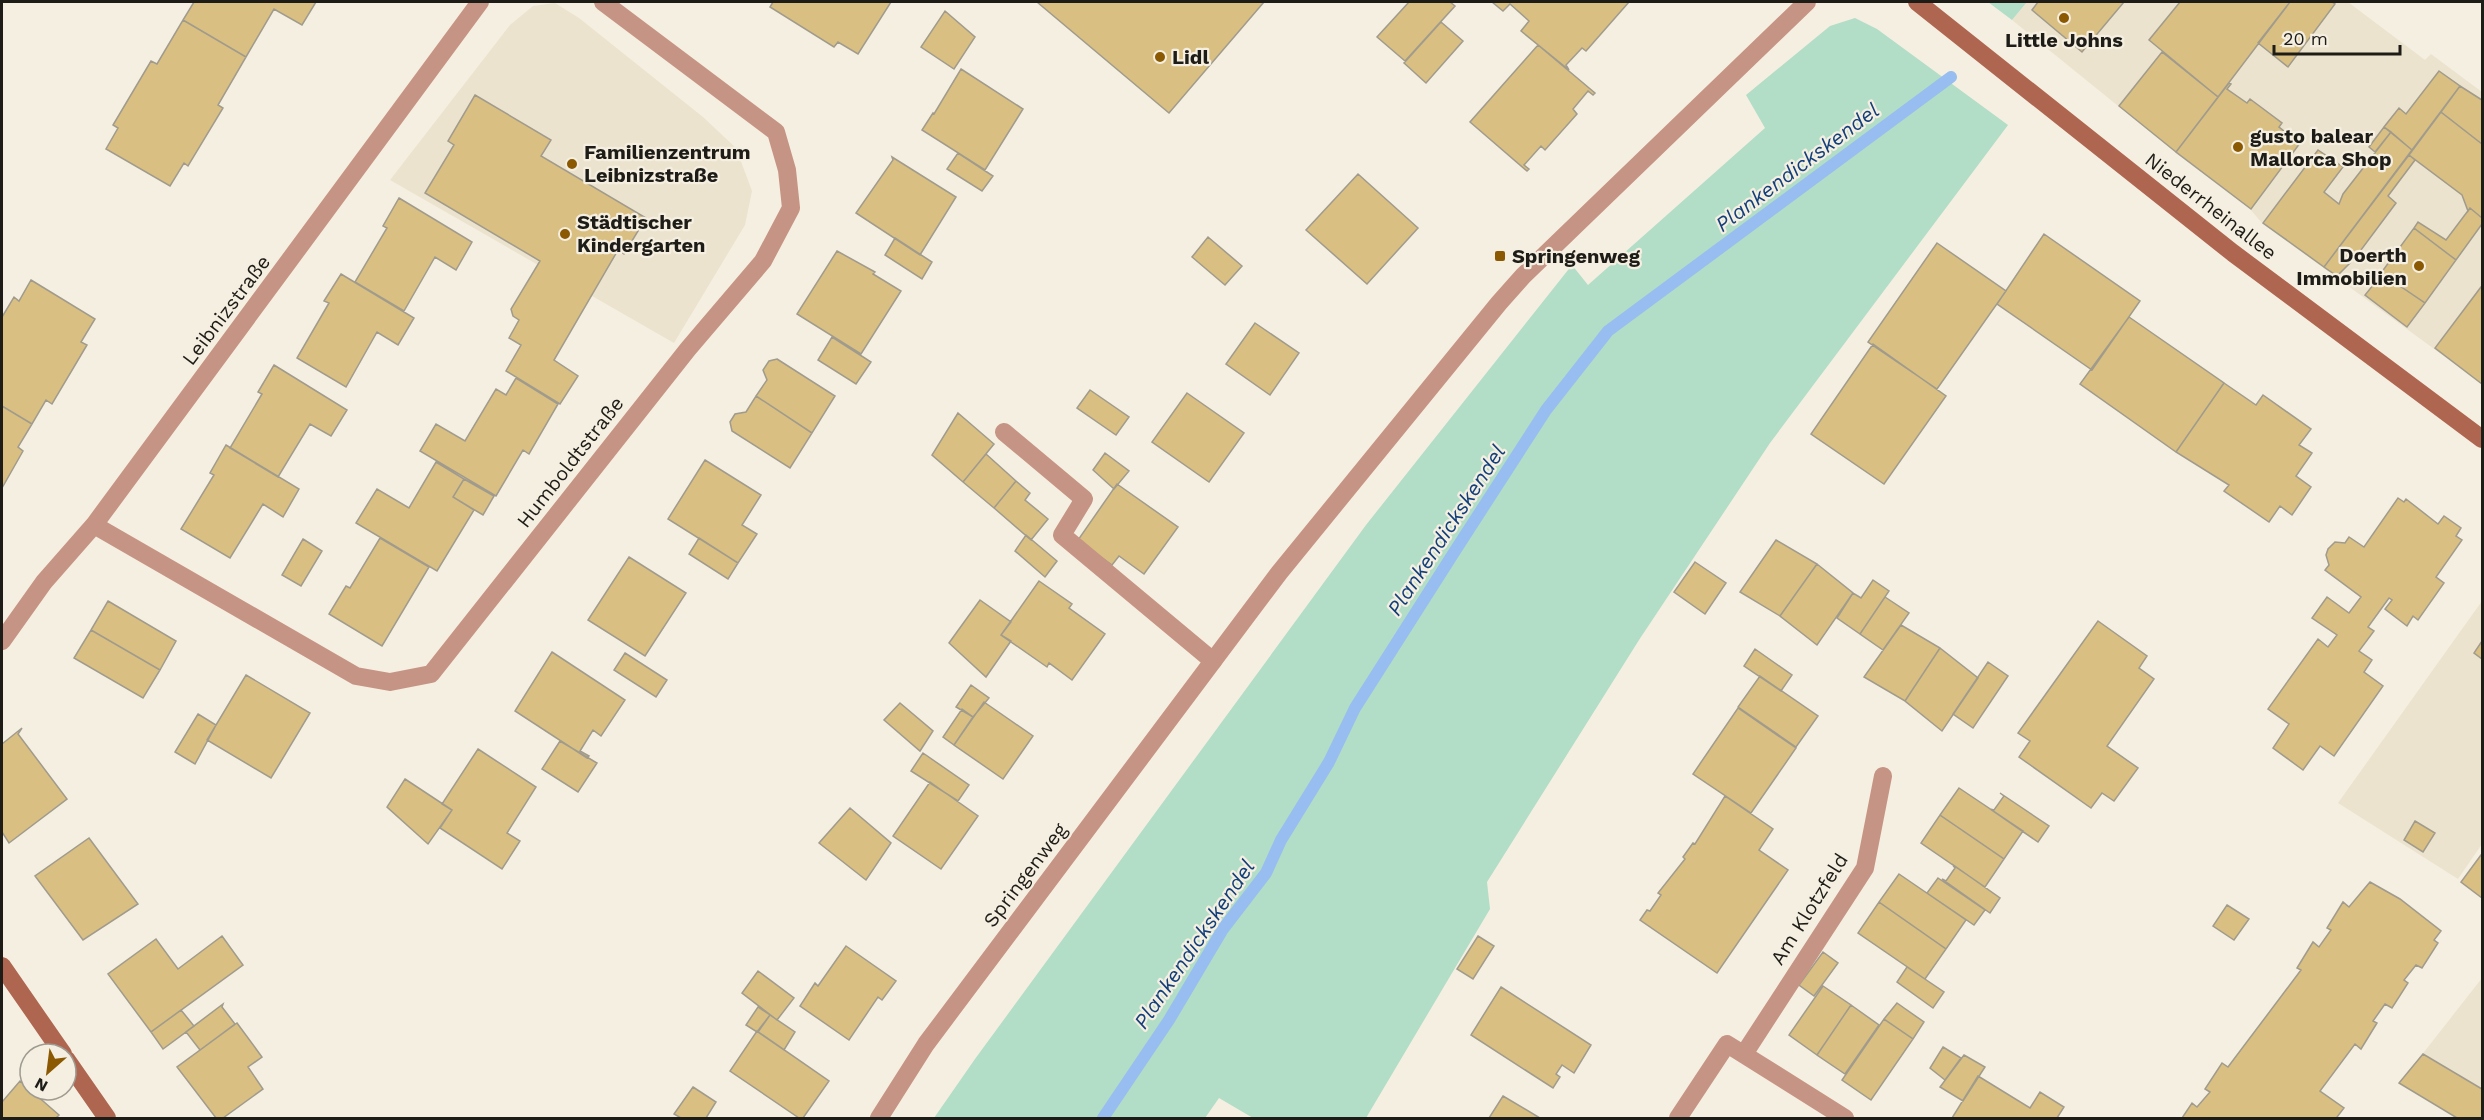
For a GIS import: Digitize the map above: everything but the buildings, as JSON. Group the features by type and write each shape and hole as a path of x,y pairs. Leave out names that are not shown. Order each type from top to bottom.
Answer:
{"main road":[{"name":"Niederrheinallee","path":"1917,2 2233,253 2482,439"},
{"path":"2,966 55,1042"},
{"path":"78,1077 107,1119"}],"street":[{"name":"Leibnizstraße","path":"2,640 44,582 94,525 480,2"},
{"name":"Humboldtstraße","path":"94,525 356,676 390,682 431,674 688,349 762,261 791,208 787,170 776,132 603,2"},
{"name":"Springenweg","path":"879,1119 926,1044 1279,573 1523,276 1807,2"},
{"path":"1004,432 1084,499 1062,535 1212,661"},
{"name":"Am Klotzfeld","path":"1744,1054 1865,868 1882,776"},
{"path":"1678,1119 1727,1044 1845,1119"}],"shaded area":[{"path":"2027,2 2348,2 2425,60 2431,54 2482,92 2482,384 2262,223 2250,209 2175,152 2012,20"},
{"name":"Familienzentrum Leibnizstraße","path":"555,3 579,18 703,117 736,148 752,191 745,225 674,343 390,180 510,25 533,6"},
{"path":"2482,601 2482,844 2458,879 2338,803"},
{"path":"2482,978 2482,1118 2458,1118 2399,1084"}],"green space":[{"path":"1988,2 2027,2 2012,20"},
{"path":"1855,18 1877,29 2008,125 1770,443 1639,640 1487,882 1490,909 1366,1118 1253,1118 1219,1098 1205,1118 934,1118 1366,525 1572,265 1588,285 1765,128 1746,95 1830,26"}],"waterway":[{"name":"Plankendickskendel","path":"1103,1118 1169,1020 1223,929 1266,873 1281,840 1329,762 1355,708 1453,554 1546,410 1608,331 1951,77"}],"place":[{"name":"Little Johns","path":"2064,18"},
{"name":"Lidl","path":"1160,57"},
{"name":"gusto balear Mallorca Shop","path":"2238,147"},
{"name":"Familienzentrum Leibnizstraße","path":"572,164"},
{"name":"Städtischer Kindergarten","path":"565,234"},
{"name":"Springenweg","path":"1500,256"},
{"name":"Doerth Immobilien","path":"2419,266"}]}
